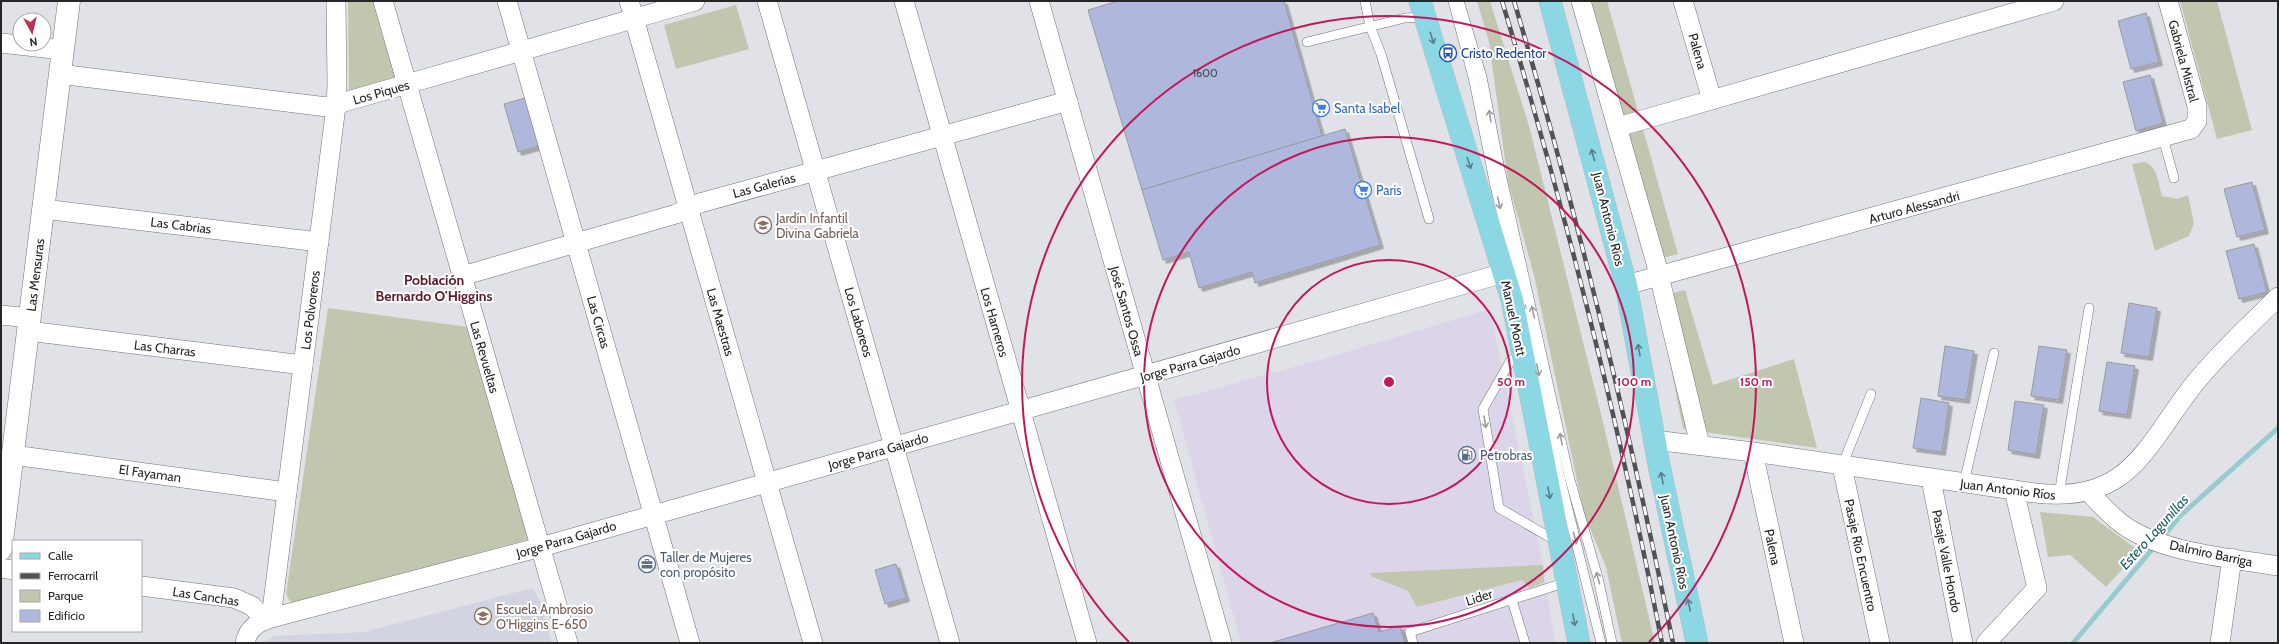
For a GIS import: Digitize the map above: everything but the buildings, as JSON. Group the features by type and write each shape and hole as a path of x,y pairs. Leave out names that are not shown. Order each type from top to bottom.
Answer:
{"main road":[{"name":"Juan Antonio Ríos","path":"1550,1 1626,285 1654,440 1697,643"},
{"name":"Manuel Montt","path":"1423,9 1512,300 1579,643"}],"street":[{"name":"Las Mensuras","path":"1,549 3,513 13,455 69,1"},
{"name":"Los Polvoreros","path":"259,627 287,492 336,106 336,1"},
{"name":"Las Revueltas","path":"383,1 568,643"},
{"name":"Las Circas","path":"507,1 690,643"},
{"name":"Los Piques","path":"59,74 317,107 336,106 521,52 632,10 694,1"},
{"name":"Los Laboreos","path":"767,1 950,643"},
{"name":"Los Harneros","path":"904,1 1087,643"},
{"name":"José Santos Ossa","path":"1039,1 1222,643"},
{"path":"1581,1 1660,278 1700,445"},
{"name":"Palena","path":"1684,1 1712,100"},
{"path":"1618,127 2054,1"},
{"name":"Gabriela Mistral","path":"2168,1 2197,106 2197,121"},
{"name":"Las Maestras","path":"632,10 813,643"},
{"path":"1,43 62,50"},
{"name":"Las Galerías","path":"462,276 676,214 700,203 1068,101"},
{"name":"Arturo Alessandri","path":"1626,285 1660,278 2163,138 2191,129 2197,121"},
{"name":"Las Cabrias","path":"43,209 319,242"},
{"name":"Jorge Parra Gajardo","path":"259,627 1504,273"},
{"name":"Juan Antonio Ríos","path":"1654,440 1753,452 2014,490 2060,495 2089,492 2113,481 2142,457 2196,382 2278,297"},
{"name":"Las Charras","path":"1,315 29,325 303,365"},
{"name":"Palena","path":"1753,452 1794,643"},
{"name":"El Fayaman","path":"13,455 287,492"},
{"name":"Pasaje Río Encuentro","path":"1842,466 1880,643"},
{"name":"Pasaje Valle Hondo","path":"1930,478 1963,643"},
{"path":"1986,643 2037,588 2014,490"},
{"name":"Dalmiro Barriga","path":"2089,492 2121,523 2142,535 2180,549 2278,566"},
{"path":"2220,643 2232,558"},
{"path":"1,568 12,570"},
{"name":"Las Canchas","path":"142,586 234,598 252,606 259,627"}],"lane":[{"path":"1365,1 1370,26 1381,54 1429,220"},
{"name":"Manuel Montt","path":"1453,1 1474,81 1495,186 1525,311 1562,486 1601,643"},
{"name":"Manuel Montt","path":"1460,1 1482,77 1500,172 1569,476 1598,578 1612,643"},
{"path":"1307,42 1405,18 1423,9"},
{"path":"2163,138 2174,178"},
{"path":"2060,495 2089,308"},
{"path":"1964,483 1994,353"},
{"path":"1522,355 1511,360 1483,409 1499,508 1559,542"},
{"path":"1842,466 1871,394"},
{"name":"Lider","path":"1413,643 1410,632 1567,582"},
{"path":"1512,600 1525,643"}],"shaded area":[{"path":"1490,309 1543,565 1555,643 1241,643 1174,400 1323,359"},
{"name":"Escuela Ambrosio O'Higgins E-650","path":"532,588 540,601 552,643 261,643 274,636 364,632"}],"green space":[{"path":"348,1 378,1 400,78 349,92"},
{"path":"1477,1 1490,1 1529,126 1602,418 1655,643 1622,643 1606,567 1584,514 1534,275 1508,182 1489,42"},
{"path":"1579,1 1607,1 1678,254 1651,261"},
{"path":"2180,1 2217,1 2252,130 2217,139"},
{"path":"736,5 749,49 676,69 664,25"},
{"path":"2144,162 2149,164 2155,171 2162,196 2177,199 2188,195 2194,223 2189,236 2155,251 2132,164"},
{"path":"1685,290 1713,385 1794,359 1817,448 1683,429 1657,297"},
{"path":"328,308 468,327 529,539 298,604 290,601 286,594"},
{"path":"2040,512 2093,517 2139,551 2106,587 2070,555 2048,557"},
{"path":"1543,565 1544,582 1529,588 1522,580 1417,607 1408,591 1371,576 1370,573"}],"waterway":[{"name":"Estero Lagunillas","path":"2162,538 2180,516 2278,428"},
{"name":"Estero Lagunillas","path":"2073,643 2155,546"}],"railway":[{"path":"1502,1 1526,80 1570,240 1590,320 1628,481 1662,643"},
{"path":"1514,1 1559,160 1601,320 1673,643"}],"place":[{"name":"Cristo Redentor","path":"1448,53"},
{"name":"Santa Isabel","path":"1321,108"},
{"name":"Paris","path":"1363,190"},
{"name":"Jardín Infantil Divina Gabriela","path":"763,225"},
{"name":"Petrobras","path":"1467,455"},
{"name":"Taller de Mujeres con propósito","path":"647,564"},
{"name":"Escuela Ambrosio O'Higgins E-650","path":"483,616"}],"district":[{"name":"Población Bernardo O'Higgins","path":"434,288"}]}
